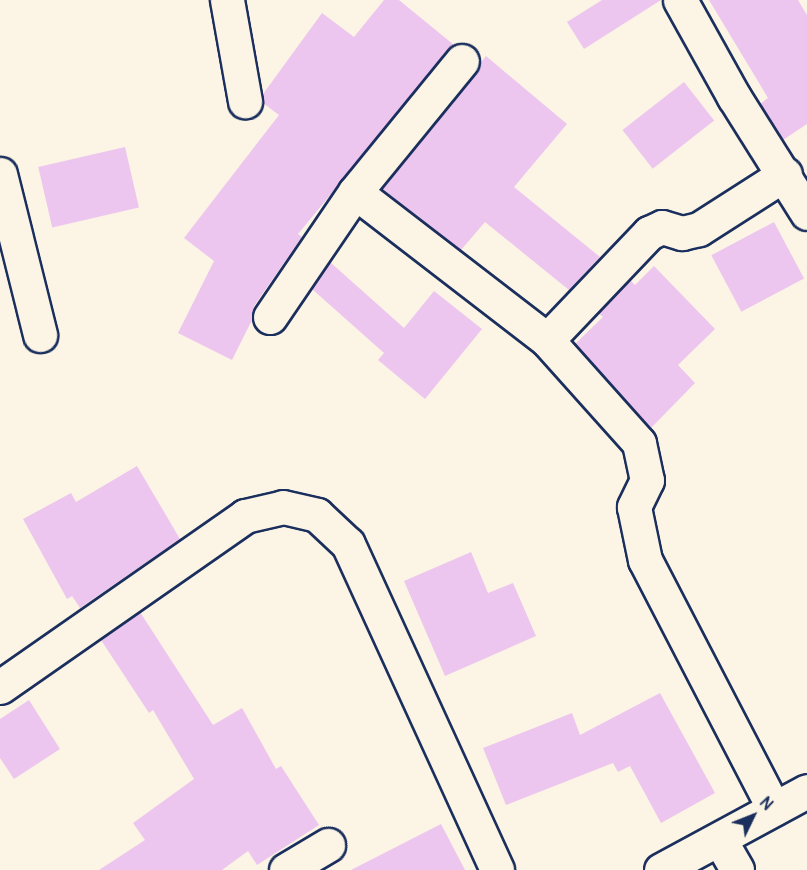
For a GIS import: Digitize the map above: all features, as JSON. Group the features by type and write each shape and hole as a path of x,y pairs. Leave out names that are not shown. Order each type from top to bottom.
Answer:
{"street":[{"path":"227,0 245,101"},
{"path":"680,0 734,97 785,174 807,213"},
{"path":"270,317 355,192 462,61"},
{"path":"0,174 40,335"},
{"path":"547,340 649,233 662,226 682,233 699,229 785,174"},
{"path":"355,192 547,340 639,443 647,480 634,507 645,560 774,809"},
{"path":"0,687 245,516 283,507 317,515 348,544 497,870"},
{"path":"662,870 807,791"},
{"path":"720,840 737,870"},
{"path":"286,870 328,844"}],"building":[{"path":"384,0 399,0 454,45 298,234 302,237 254,306 252,320 232,360 178,333 214,261 184,238 279,115 263,103 263,94 322,13 354,37"},
{"path":"602,0 661,0 584,49 567,22"},
{"path":"709,0 798,0 807,15 807,124 783,140 760,104 768,98"},
{"path":"486,56 567,124 514,187 600,257 569,290 485,222 461,250 382,189"},
{"path":"684,82 714,121 653,169 623,130"},
{"path":"125,147 139,207 52,227 38,167"},
{"path":"774,222 804,279 741,312 711,255"},
{"path":"330,262 404,328 434,291 482,329 425,399 378,360 384,353 312,289"},
{"path":"654,266 715,329 678,365 695,383 651,428 575,344 603,317 598,313 630,280 635,285"},
{"path":"137,466 180,539 80,608 72,596 67,599 23,519 71,493 76,502"},
{"path":"471,552 488,593 513,583 536,636 445,676 404,581"},
{"path":"140,612 213,725 242,708 276,769 281,766 319,825 257,865 248,851 222,870 99,870 145,840 133,823 194,779 153,710 149,713 101,640"},
{"path":"660,693 715,793 661,823 630,766 618,772 613,763 506,805 483,748 572,713 580,735"},
{"path":"29,700 60,749 14,779 0,758 0,719"},
{"path":"441,824 465,870 351,870"}]}
